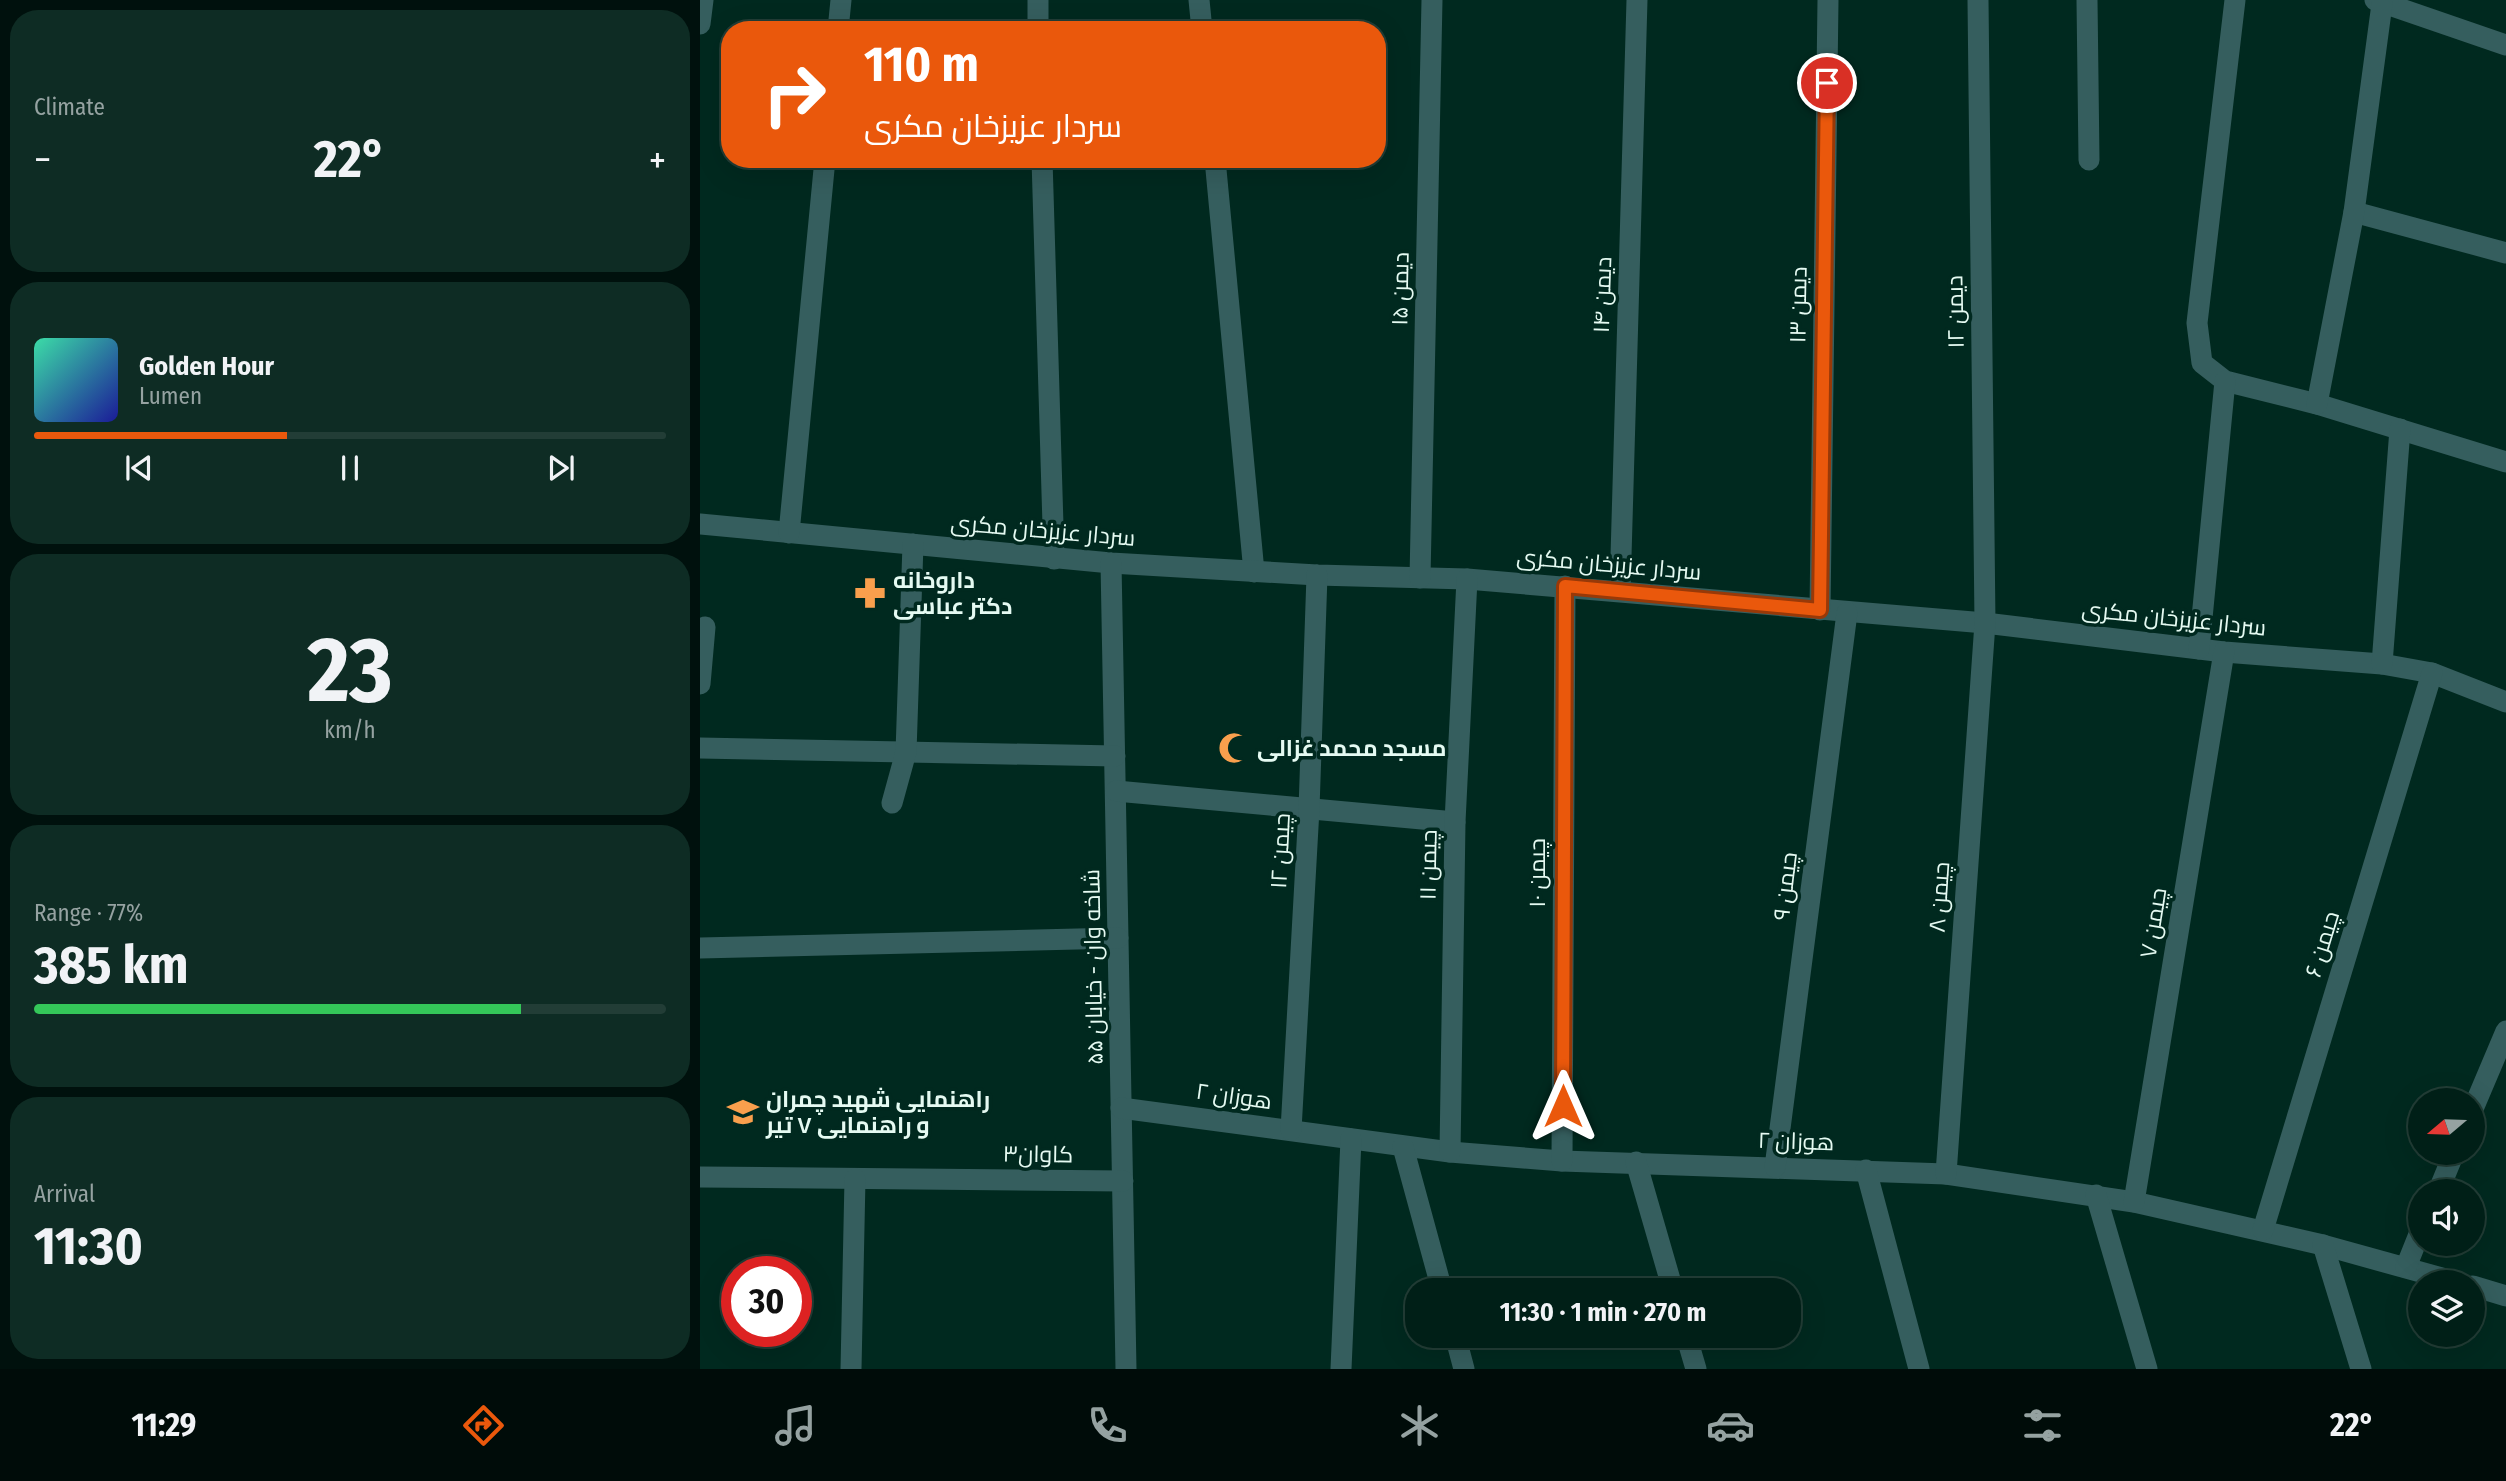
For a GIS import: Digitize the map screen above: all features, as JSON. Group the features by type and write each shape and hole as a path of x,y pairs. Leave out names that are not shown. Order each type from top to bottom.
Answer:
{"street":[{"path":"700,24 703,0"},
{"path":"839,21 841,0"},
{"path":"1038,0 1038,21"},
{"path":"1199,0 1201,21"},
{"name":"دیمن ۱۵","path":"1420,579 1432,0"},
{"name":"دیمن ۱۴","path":"1619,591 1637,0"},
{"name":"دیمن ۱۳","path":"1820,610 1828,0"},
{"name":"دیمن ۱۲","path":"1978,0 1985,623"},
{"path":"2087,0 2090,160"},
{"path":"2235,0 2197,323 2202,363 2225,381 2317,404 2506,462"},
{"path":"2317,404 2354,212 2378,2 2506,45"},
{"path":"789,533 824,168"},
{"path":"1042,168 1054,559"},
{"path":"1216,168 1254,572"},
{"path":"2354,212 2506,253"},
{"path":"2199,649 2225,381"},
{"path":"2382,664 2400,429"},
{"name":"سردار عزیزخان مکری","path":"700,524 1054,559 1254,572 1467,579 1985,623 2224,652 2382,664 2432,673 2506,702"},
{"path":"892,803 906,752 913,544"},
{"name":"شاخه وان - خیابان ۵۵","path":"1111,563 1126,1369"},
{"name":"چیمن ۱۲","path":"1291,1130 1309,809 1317,575"},
{"name":"چیمن ۱۱","path":"1450,1152 1455,822 1467,579"},
{"name":"چیمن ۱۰","path":"1563,1161 1565,586"},
{"name":"چیمن ۹","path":"1775,1167 1847,613"},
{"name":"چیمن ۸","path":"1946,1174 1985,623"},
{"path":"700,684 705,627"},
{"name":"چیمن ۷","path":"2134,1202 2224,652"},
{"name":"چیمن ۶","path":"2263,1230 2432,673"},
{"path":"700,748 1115,756"},
{"path":"1116,792 1455,822"},
{"path":"700,948 1118,938"},
{"path":"2482,1088 2506,1031"},
{"name":"هوزان ۲","path":"1121,1108 1450,1152 1563,1161 1946,1174 2134,1202 2263,1230 2416,1270"},
{"path":"1341,1369 1351,1139"},
{"path":"1403,1147 1439,1278"},
{"path":"1636,1162 1670,1278"},
{"path":"1866,1170 1919,1369"},
{"name":"کاوان۳","path":"700,1177 1123,1181"},
{"path":"851,1369 855,1179"},
{"path":"2096,1195 2147,1369"},
{"path":"2323,1245 2361,1369"},
{"path":"2406,1267 2410,1256"},
{"path":"2485,1290 2506,1296"},
{"path":"1458,1348 1464,1369"},
{"path":"1690,1348 1696,1369"}],"place":[{"name":"داروخانه دکتر عباسی","path":"870,593"},
{"name":"مسجد محمد غزالی","path":"1234,748"},
{"name":"راهنمایی شهید چمران و راهنمایی ۷ تیر","path":"743,1112"}],"route":[{"path":"1563,1106 1565,586 1820,610 1827,83"}]}
